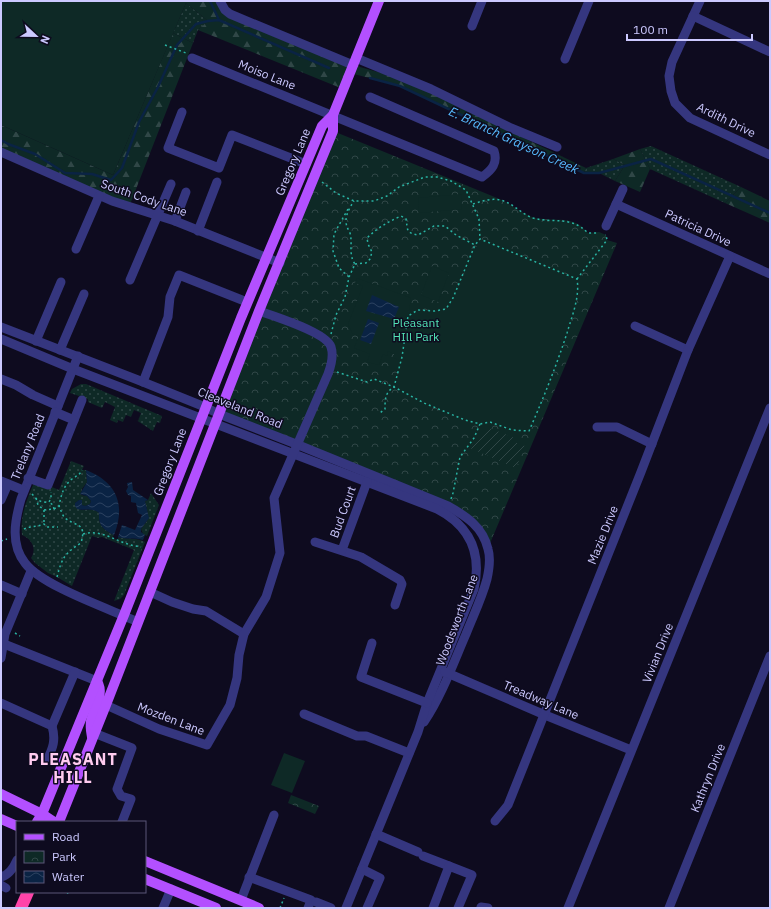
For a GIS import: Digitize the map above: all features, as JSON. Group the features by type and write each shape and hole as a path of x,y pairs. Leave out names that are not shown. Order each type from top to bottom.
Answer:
{"highway":[{"path":"21,908 28,893"}],"main road":[{"name":"Gregory Lane","path":"59,821 259,311 333,131 333,115 379,1"},
{"name":"Gregory Lane","path":"40,818 124,615 200,418 247,302 322,126 333,115"},
{"path":"94,735 90,728 99,698 100,685 97,681"},
{"path":"1,794 40,818 50,821"},
{"path":"1,819 16,826"},
{"path":"146,861 260,908"},
{"path":"146,879 216,908"}],"street":[{"path":"220,1 225,10 230,14 431,89 511,128 557,147"},
{"path":"472,26 482,1"},
{"path":"565,59 589,1"},
{"path":"700,1 692,16 770,52"},
{"name":"Ardith Drive","path":"692,16 672,62 669,76 671,91 675,103 690,118 770,155"},
{"name":"Moiso Lane","path":"192,58 482,177 491,171 495,164 496,156 494,151 370,97"},
{"path":"182,112 168,148 219,168 232,135 306,164"},
{"name":"South Cody Lane","path":"1,152 99,196 175,220 198,231 280,263"},
{"path":"198,231 218,182"},
{"path":"130,280 171,184"},
{"path":"606,226 622,189"},
{"path":"175,220 186,192"},
{"path":"76,249 99,196"},
{"name":"Patricia Drive","path":"616,204 770,274"},
{"name":"Mazie Drive","path":"495,821 508,805 545,715 688,350 730,256"},
{"path":"143,382 168,317 170,297 179,275 247,302"},
{"path":"36,341 61,282"},
{"path":"60,350 84,294"},
{"path":"259,311 310,330 328,341"},
{"path":"635,326 688,350"},
{"name":"Cleaveland Road","path":"1,327 205,407 217,419 293,453 436,509 454,520"},
{"name":"Cleaveland Road","path":"1,339 73,369 200,418 217,419 296,444 448,506 467,516"},
{"name":"Mozden Lane","path":"106,705 159,729 207,745 230,705 237,678 239,655 244,634 266,597 280,553 274,498 296,444 330,370 332,362 332,348 328,341"},
{"name":"Trelany Road","path":"78,356 23,490 15,517 15,536 18,551 24,563 32,571 54,585 138,622"},
{"path":"1,379 16,385 74,420"},
{"path":"28,478 48,485 82,400"},
{"name":"Vivian Drive","path":"568,908 770,408"},
{"path":"597,427 617,426 652,444"},
{"name":"Bud Court","path":"342,550 367,482"},
{"path":"1,500 4,483 23,490"},
{"name":"Woodsworth Lane","path":"346,908 418,732 427,704 446,672 487,578 490,558 488,548 484,537 467,516"},
{"name":"Woodsworth Lane","path":"418,732 434,708 477,576 475,552 471,541 454,520"},
{"name":"Bud Court","path":"315,542 361,556 400,580 402,584 395,605"},
{"path":"475,552 488,548"},
{"path":"1,658 5,634 32,571"},
{"path":"1,585 22,594"},
{"path":"150,592 172,602 193,609 206,611 244,634"},
{"path":"372,643 361,677 427,704"},
{"path":"4,644 97,681"},
{"name":"Kathryn Drive","path":"669,908 770,656"},
{"path":"47,760 53,746 54,735 52,726 74,672"},
{"name":"Treadway Lane","path":"446,672 631,750"},
{"path":"1,703 52,726"},
{"path":"304,714 357,736 366,736 409,753"},
{"path":"94,735 132,748 117,789 122,796 131,799 122,821"},
{"path":"241,900 274,815"},
{"path":"376,834 472,875 458,908"},
{"path":"1,878 6,876 16,862"},
{"path":"433,908 449,866"},
{"path":"362,869 380,878 367,908"},
{"path":"250,877 310,900 308,908"},
{"path":"163,908 171,890"},
{"path":"316,902 331,908"}],"path":[{"path":"165,44 181,51"},
{"path":"315,176 336,193 354,201 374,200 388,196 399,187 412,181 425,177 438,177 459,185 466,190 479,219 480,238 446,310 418,310 408,316 402,357 394,387 386,396 385,409 380,413"},
{"path":"330,370 368,382 374,379 394,387 424,403 465,420 480,424 490,422 512,430 529,431 554,371 571,319 579,289 577,279 607,240 606,235 599,232 588,233 581,226 569,222 541,220 532,217 502,200 491,199 473,204"},
{"path":"349,277 339,268 333,251 334,234 354,201"},
{"path":"349,208 346,221 347,229 350,234 351,258 355,264"},
{"path":"355,264 366,263 370,259 372,252 367,238 378,228 400,216 406,219 407,229 411,234 418,235 434,226 445,226 456,235 476,245"},
{"path":"480,238 577,279"},
{"path":"328,341 336,315 345,297 349,277 355,264"},
{"path":"448,506 453,493 460,457 474,438 480,424"},
{"path":"54,585 62,559 66,554 81,543 83,534 81,528 64,517 59,506 65,487 80,474 82,470"},
{"path":"48,485 51,492 49,502"},
{"path":"23,490 30,493 40,502 49,502 53,504 54,510"},
{"path":"36,498 38,505 44,510 54,510 59,506"},
{"path":"44,510 44,524"},
{"path":"1,542 15,536 26,528 38,527 44,524"},
{"path":"44,524 47,527 58,527"},
{"path":"83,534 93,532 149,550"}],"green space":[{"path":"1,1 186,1 113,175 1,125"},
{"path":"186,1 223,1 226,13 353,65 399,78 586,168 584,173 400,86 350,73 343,89 198,30 208,21 186,3"},
{"path":"186,3 208,21 198,30 193,43 173,33"},
{"path":"173,33 193,43 129,207 1,152 1,125 113,175"},
{"name":"Pleasant HIll Park","path":"333,131 502,200 532,217 570,221 581,226 588,233 599,232 606,235 607,240 617,243 488,548 467,516 219,414"},
{"path":"651,146 741,187 725,203 650,169 640,149"},
{"path":"640,149 650,169 640,192 615,181 625,165 613,159"},
{"path":"613,159 625,165 615,181 599,173 584,173 586,168"},
{"path":"741,187 770,201 770,223 725,203"},
{"path":"461,194 462,209 419,213 418,198"},
{"path":"480,239 577,279 578,286 576,300 567,333 549,383 529,431 512,430 490,422 480,424 465,420 424,403 394,387 401,361 394,358 394,354 388,351 387,356 383,354 379,365 367,362 370,354 354,348 359,336 352,333 348,324 363,286 355,283 357,278 411,298 408,316 418,310 435,311 446,309 453,298"},
{"path":"432,266 449,273 438,302 421,295"},
{"path":"81,384 86,384 162,416 160,423 157,422 153,431 136,420 138,421 141,413 134,410 131,417 126,415 123,422 118,420 117,423 110,420 115,407 105,402 102,408 88,402 88,399 70,393 72,389"},
{"path":"485,427 517,439 517,443 525,446 516,468 470,448"},
{"path":"71,461 84,466 82,470 86,470 87,482 82,489 81,495 87,496 91,501 90,504 85,506 82,505 79,500 75,503 81,510 97,511 99,513 100,524 104,529 114,535 112,538 118,540 118,537 135,539 145,542 124,595 120,599 114,601 134,550 102,537 98,538 92,536 72,586 48,573 35,563 31,558 34,551 31,542 22,535 23,514 35,480 59,490"},
{"path":"151,493 159,505 147,536 143,534 141,529 147,521 148,514 145,501 148,500"},
{"path":"284,753 305,761 292,793 271,785"},
{"path":"291,795 319,806 315,814 288,803"}],"water":[{"path":"372,295 399,307 394,319 366,311"},
{"path":"368,319 379,323 371,344 360,340"},
{"path":"86,470 105,481 112,488 116,496 119,504 119,514 118,524 114,535 102,527 99,521 99,513 97,511 77,509 75,506 75,503 79,500 82,500 82,505 85,506 90,504 91,501 87,496 80,494 87,482"},
{"path":"132,482 133,490 148,500 145,501 149,518 141,529 141,532 145,535 143,540 118,537 122,525 135,530 142,515 138,513 136,503 131,502 131,496 128,495 126,491 128,487 127,483"}],"waterway":[{"path":"210,1 219,20"},
{"name":"E. Branch Grayson Creek","path":"1,140 35,154 65,173 92,174 111,180 122,168 139,122 158,87 177,45 196,24 208,21 219,20 329,68"},
{"name":"E. Branch Grayson Creek","path":"370,78 400,86 584,173 599,173 651,159 770,213"}],"district":[{"name":"PLEASANT HILL","path":"73,768"}]}
